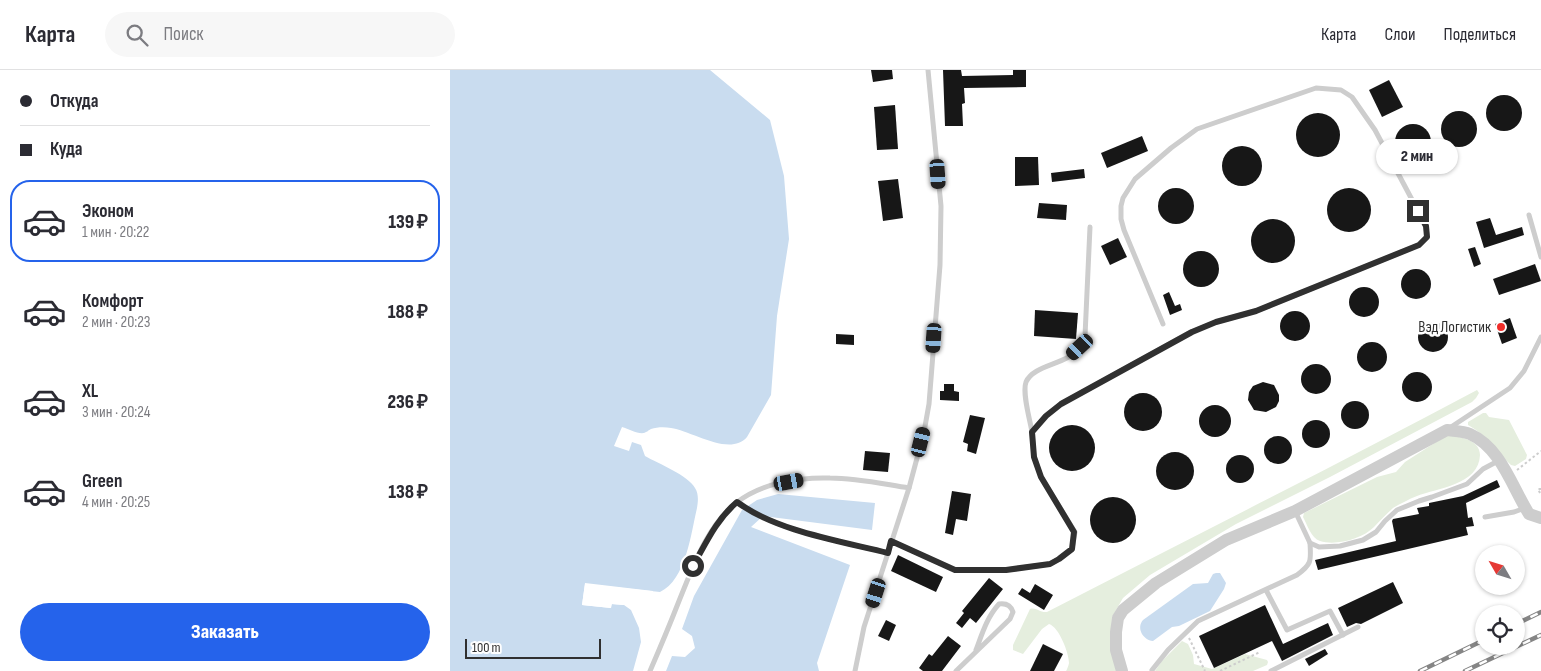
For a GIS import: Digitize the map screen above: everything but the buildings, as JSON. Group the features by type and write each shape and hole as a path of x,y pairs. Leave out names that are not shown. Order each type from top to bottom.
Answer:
{"street":[{"path":"1122,671 1116,650 1118,618 1123,610 1156,583 1226,540 1295,511 1447,430 1468,433 1479,439 1510,476 1529,514 1541,518"}],"lane":[{"path":"855,671 864,627 909,488 929,404 940,265 941,206 928,70"},
{"path":"1032,432 1046,416 1061,404 1192,332 1216,322 1264,308 1419,245 1427,237 1426,226 1375,130 1352,97 1341,90 1316,88 1197,129 1171,148 1136,179 1123,198 1121,219 1162,324"},
{"path":"1529,214 1541,256"},
{"path":"891,541 955,570 1006,570 1050,564 1072,549 1074,532 1041,477 1034,457 1032,432 1025,394 1026,382 1034,373 1070,357 1080,347 1084,336 1090,227"},
{"path":"1447,430 1510,388 1524,371 1541,338"},
{"path":"1310,543 1319,546 1340,546 1363,540 1376,532 1397,510 1467,484 1483,469 1498,461"},
{"path":"650,671 693,566 712,530 726,512 737,502 752,493 776,484 803,479 864,480 909,488"},
{"path":"737,502 752,513 771,522 888,553"},
{"path":"1485,517 1526,508"},
{"path":"1152,670 1168,650 1198,621 1298,575 1307,567 1311,561 1310,543 1295,511"},
{"path":"1266,590 1287,630 1330,611 1342,635"},
{"path":"956,671 1010,619 1013,612 1012,608 1008,605 999,604 994,609 976,650"},
{"path":"1271,671 1358,627"}],"path":[{"path":"1510,476 1541,451"},
{"path":"1541,489 1538,489 1541,495"},
{"path":"1186,632 1205,671"},
{"path":"1220,671 1260,652"}],"green space":[{"path":"1477,390 1479,393 1472,402 1236,524 1150,575 1123,598 1112,617 1111,645 1118,671 1066,671 1069,659 1065,647 1060,635 1049,624 1042,629 1023,654 1013,650 1013,645 1030,609 1047,612"},
{"path":"1486,413 1489,417 1509,420 1527,455 1526,459 1515,466 1511,465 1486,439 1468,425 1468,422"},
{"path":"1447,435 1468,440 1477,445 1480,455 1478,465 1473,473 1465,479 1402,503 1393,508 1369,531 1356,538 1334,543 1320,541 1312,534 1303,517 1304,513 1377,477 1396,472 1405,462"},
{"path":"1182,641 1188,644 1193,655 1194,664 1212,669 1245,654 1267,660 1268,662 1267,665 1253,671 1155,671"}],"water":[{"path":"450,70 710,70 770,120 784,176 789,239 777,316 771,395 747,437 740,442 721,444 669,428 653,428 641,433 622,427 614,446 629,451 632,442 641,445 645,456 686,479 695,488 698,495 697,508 686,555 682,567 669,586 660,592 585,584 582,605 611,608 611,604 624,605 631,610 639,628 641,642 633,671 450,671"},
{"path":"778,494 875,503 872,530 763,516 751,527 850,565 817,663 819,671 666,671 672,656 685,657 695,648 692,636 682,629 694,596 742,510 757,500"},
{"path":"1220,573 1226,583 1210,611 1179,626 1172,627 1153,641 1144,636 1140,630 1143,620 1193,584 1208,583 1213,574"}],"pier":[{"path":"585,583 653,591 653,594 587,586 585,603 609,605 611,601 624,603 624,605 612,604 611,608 582,605"}],"railway":[{"path":"1525,620 1541,612"},
{"path":"1465,671 1541,635"},
{"path":"1420,671 1475,644"}],"place":[{"name":"Вэд Логистик","path":"1501,327"}],"route":[{"path":"693,566 712,530 726,512 737,502 752,513 771,522 888,553 891,541 955,570 1006,570 1050,564 1072,549 1074,532 1041,477 1034,457 1032,432 1046,416 1061,404 1192,332 1216,322 1256,311 1419,245 1427,237 1426,226 1418,211"}]}
